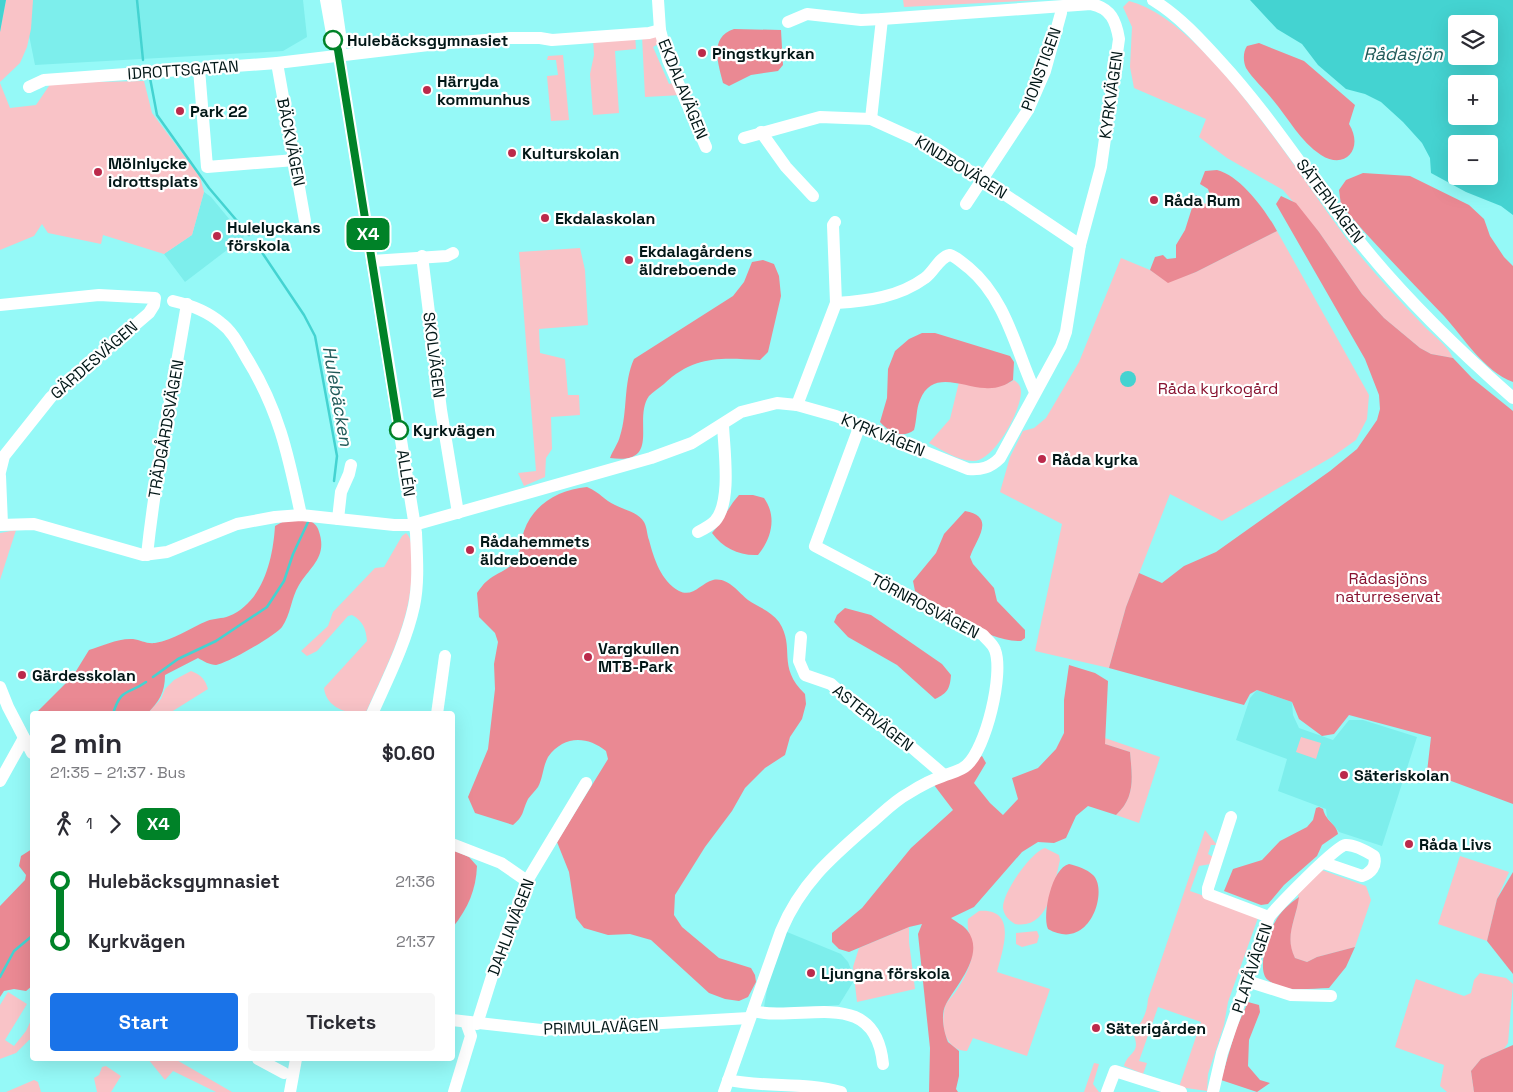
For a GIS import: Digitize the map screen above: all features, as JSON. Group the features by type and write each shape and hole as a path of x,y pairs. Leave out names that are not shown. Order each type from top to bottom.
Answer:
{"street":[{"name":"ALLÉN","path":"326,0 333,42 339,53"},
{"name":"ALLÉN","path":"335,0 341,41 339,53 417,554 414,607 409,624 373,711"},
{"name":"EKDALAVÄGEN","path":"658,0 660,30 668,60 706,147"},
{"name":"SÄTERIVÄGEN","path":"1153,0 1187,25 1244,87 1352,233 1389,277 1449,340 1513,398"},
{"name":"KYRKVÄGEN","path":"1,524 34,524 147,555 167,552 182,547 237,524 301,515 394,525 414,525 650,458 692,443 741,412 777,403 797,405 860,425 952,464 979,469 987,467 1000,458 1066,332 1080,245 1101,167 1119,40 1117,24 1098,2 1061,7 861,20 807,14 788,22"},
{"name":"PIONSTIGEN","path":"966,204 1018,128 1037,92 1059,21 1061,7"},
{"path":"871,119 882,19"},
{"name":"IDROTTSGATAN","path":"29,87 48,80 277,63 339,53 437,44 510,38 552,40 649,33 660,30"},
{"name":"BÄCKVÄGEN","path":"277,63 305,220"},
{"path":"199,69 207,167 295,160"},
{"name":"KINDBOVÄGEN","path":"744,138 820,117 871,119 937,149 983,178 1080,245"},
{"path":"761,132 786,167 813,196"},
{"path":"797,405 836,302 833,225 835,222"},
{"path":"372,261 453,253"},
{"name":"SKOLVÄGEN","path":"422,256 441,410 458,513"},
{"path":"836,302 892,295 909,288 927,277 946,256 953,256 985,282 995,297 1035,392"},
{"name":"GÄRDESVÄGEN","path":"0,305 99,295 155,298 154,305 149,313 51,397 4,456 0,472"},
{"path":"173,301 200,309 223,324 232,334 261,382 282,430 301,515"},
{"name":"TRÄDGÅRDSVÄGEN","path":"147,555 154,494 187,304"},
{"path":"698,532 715,521 723,503 723,425"},
{"name":"TÖRNROSVÄGEN","path":"724,1092 781,931 791,907 804,887 828,860 900,797 966,766 977,753 982,741 998,672 995,650 983,635 815,546 860,425"},
{"path":"338,519 341,492 351,465"},
{"path":"0,476 1,524"},
{"name":"ASTERVÄGEN","path":"801,637 799,661 805,675 831,684 862,712 909,745 944,775"},
{"path":"437,711 445,656"},
{"path":"0,687 30,749"},
{"path":"0,781 24,738"},
{"name":"DAHLIAVÄGEN","path":"454,1092 471,1036 472,1023 527,881 586,783"},
{"path":"1231,817 1208,888 1208,894 1269,917"},
{"path":"455,845 501,863 527,881"},
{"name":"PLATÅVÄGEN","path":"1213,1092 1218,1064 1269,917 1284,899 1324,863"},
{"path":"1247,981 1291,995 1331,996"},
{"name":"PRIMULAVÄGEN","path":"455,1020 541,1030 581,1029 751,1014 834,1011 850,1015 875,1034 881,1047 883,1064"},
{"path":"261,1061 284,1074"},
{"path":"290,1092 296,1061"},
{"path":"297,1092 302,1061"},
{"path":"1106,1092 1115,1070 1181,1092"},
{"path":"728,1080 766,1085 820,1087 841,1092"}],"shaded area":[{"name":"Hulebäcksgymnasiet","path":"22,0 303,0 307,37 283,51 35,65"},
{"name":"Hulelyckans förskola","path":"204,192 211,197 244,237 185,282 164,254 192,235"},
{"name":"Säteriskolan","path":"1257,690 1292,702 1293,715 1299,728 1333,740 1349,720 1363,720 1417,737 1382,846 1339,832 1327,817 1326,809 1278,791 1287,759 1236,740 1250,698"},
{"name":"Ljungna förskola","path":"787,932 841,954 848,962 855,979 839,1005 790,1009 764,1007 771,966"}],"green space":[{"path":"6,0 33,0 31,29 27,47 20,63 0,82 0,32"},
{"path":"903,0 1040,0 904,7"},
{"path":"1129,1 1160,15 1192,40 1224,74 1255,112 1362,258 1384,284 1443,344 1453,358 1431,354 1420,348 1384,318 1362,294 1319,232 1283,190 1227,158 1199,137 1206,119 1134,88 1130,67 1132,27 1123,7"},
{"path":"734,29 781,30 783,65 778,71 751,75 729,86 723,83 719,67 718,44 726,33"},
{"path":"635,34 636,49 615,51 619,113 593,115 590,74 594,55 593,38"},
{"path":"656,34 660,43 653,47 669,84 676,82 682,95 645,97 642,36"},
{"path":"1259,43 1304,61 1355,105 1349,124 1353,133 1353,149 1345,159 1330,159 1321,155 1307,143 1246,68 1244,57 1247,46"},
{"path":"563,55 569,120 551,121 547,76 558,75 556,60 547,60 548,56"},
{"name":"Mölnlycke idrottsplats","path":"144,81 152,113 200,177 204,192 192,235 164,254 103,235 101,244 48,233 42,224 34,236 0,250 0,83 10,108 36,105 51,83"},
{"path":"1217,170 1235,179 1252,195 1277,231 1196,272 1168,283 1150,270 1155,257 1163,255 1167,259 1176,258 1176,245 1185,230 1196,195 1205,204 1211,199 1208,189 1200,184 1205,171"},
{"path":"1363,173 1410,176 1469,205 1484,219 1490,236 1504,257 1513,266 1513,382 1493,370 1475,353 1444,316 1341,205 1339,190 1346,180"},
{"name":"Rådasjöns naturreservat","path":"1281,196 1296,203 1319,232 1362,294 1384,318 1420,348 1431,354 1453,358 1472,378 1513,411 1513,804 1427,772 1431,737 1349,715 1334,734 1322,736 1299,719 1292,702 1257,690 1250,694 1244,705 1109,668 1126,607 1139,573 1162,583 1184,566 1216,552 1330,471 1357,449 1377,420 1380,409 1379,395 1365,359 1276,204"},
{"name":"Råda kyrkogård","path":"1277,231 1369,395 1367,419 1356,440 1332,457 1222,521 1170,494 1126,607 1109,668 1035,651 1062,524 1000,492 1010,457 1023,431 1034,428 1046,418 1079,362 1121,258 1150,270 1168,282 1196,272"},
{"path":"580,248 585,270 588,325 539,329 540,353 565,359 568,395 579,395 580,415 551,417 552,449 546,458 545,477 524,486 518,473 536,471 519,252"},
{"path":"763,260 774,264 779,276 781,296 768,352 760,360 709,360 698,363 675,375 649,396 643,417 643,439 641,448 636,455 626,458 610,458 618,442 622,427 628,378 634,359 733,296 744,282 752,262"},
{"path":"922,333 935,333 1010,356 1014,362 1013,380 992,388 948,382 932,385 925,391 920,400 914,430 909,433 900,434 887,429 880,422 887,398 888,369 895,351 909,339"},
{"path":"1014,380 1021,390 1020,401 1011,423 989,454 980,459 966,460 929,443 950,419 959,382 987,387 1001,385"},
{"path":"587,487 611,503 635,514 641,519 645,524 653,555 659,569 673,587 684,593 689,593 713,580 723,581 776,618 784,631 791,675 805,694 806,704 802,719 790,737 785,755 765,768 745,788 732,811 705,847 675,895 674,915 682,927 719,958 751,968 756,982 748,997 739,1001 725,999 709,993 651,940 630,934 608,935 584,928 576,918 569,872 557,842 608,759 606,751 591,743 576,740 568,741 554,750 546,761 538,787 528,799 520,818 513,825 475,813 468,797 488,749 495,689 494,664 498,642 495,633 479,617 477,593 486,582 515,561 519,554 528,521 541,506 557,495"},
{"path":"739,495 753,495 764,498 771,512 771,527 767,541 758,555 744,554 732,550 721,543 712,533"},
{"path":"965,511 975,514 982,523 982,530 970,557 973,564 994,588 997,601 1025,630 1025,638 1021,641 1008,640 980,630 952,615 915,591 913,581 936,553 944,534"},
{"path":"309,520 313,523 320,535 321,550 316,562 296,590 287,617 278,631 261,643 216,665 204,662 198,658 165,675 164,687 155,705 150,711 38,711 73,676 89,650 127,639 152,643 162,641 175,637 212,619 229,616 241,609 250,601 264,578 272,552 275,526 284,521"},
{"path":"16,530 0,580 0,533"},
{"path":"406,533 410,538 412,580 409,599 398,637 367,710 345,711 333,705 326,695 324,688 367,641 365,629 361,623 356,617 348,616 317,651 307,656 301,651 328,626 333,612 375,568 384,567 402,536"},
{"path":"845,608 871,615 942,664 951,675 946,692 935,699 897,665 848,637 834,622 837,615"},
{"path":"1069,665 1095,673 1108,681 1105,744 1130,752 1132,778 1130,793 1127,801 1116,815 1088,806 1076,816 1066,838 1054,843 1038,842 1022,852 974,907 951,918 967,930 972,939 973,949 968,969 946,1004 943,1013 944,1028 948,1042 959,1051 959,1076 956,1089 958,1092 929,1092 930,1048 918,934 922,924 909,927 849,952 839,949 832,942 832,933 862,908 911,848 953,810 934,785 982,756 986,763 974,783 990,803 1003,815 1018,799 1012,778 1038,768 1056,749 1064,733 1064,700"},
{"path":"191,671 202,678 208,689 173,711 150,711 161,699 165,689 174,680"},
{"path":"1301,737 1321,743 1316,759 1296,752"},
{"path":"1105,738 1160,757 1139,823 1116,815 1127,801 1130,793 1132,778 1130,752 1105,744"},
{"path":"1316,808 1323,809 1326,817 1335,827 1338,834 1322,845 1317,856 1284,885 1268,904 1261,905 1224,891 1233,869 1262,860 1280,841 1307,827 1313,820"},
{"path":"1205,830 1217,845 1211,845 1208,854 1213,857 1211,864 1199,866 1190,891 1259,915 1228,1002 1224,1025 1208,1074 1207,1091 1179,1087 1201,1022 1158,1007 1139,1061 1147,1063 1143,1074 1124,1066 1135,1049 1133,1033 1145,1013 1148,999"},
{"path":"1045,848 1059,855 1060,860 1048,904 1036,920 1026,924 1015,924 1004,913 1004,901 1007,893 1025,865 1039,851"},
{"path":"30,850 30,988 26,991 14,989 4,991 0,997 0,906 25,880 26,875 19,866 21,856"},
{"path":"455,851 469,857 477,866 475,883 463,913 455,924"},
{"path":"1460,856 1509,872 1497,899 1487,941 1438,924"},
{"path":"1069,864 1085,869 1093,875 1099,893 1092,917 1085,926 1075,933 1063,934 1048,929 1046,913 1053,882 1063,867"},
{"path":"1322,870 1366,886 1371,900 1355,947 1317,957 1307,962 1295,958 1291,949 1291,933 1297,909 1298,891"},
{"path":"1513,872 1513,974 1487,941 1497,899"},
{"path":"1299,897 1291,935 1292,950 1295,958 1307,962 1317,957 1355,947 1346,967 1329,988 1289,989 1282,987 1268,980 1263,969 1264,952 1272,927 1282,911"},
{"path":"979,911 991,912 999,916 1004,923 1004,943 997,972 1050,989 1027,1056 973,1038 967,1051 960,1050 949,1042 946,1036 943,1021 946,1005 962,981 972,956 968,919"},
{"path":"909,927 915,989 857,1002 853,967 859,948"},
{"path":"1037,931 1039,936 1037,943 1022,947 1016,944 1016,933"},
{"path":"1480,973 1506,978 1513,984 1508,1043 1504,1049 1481,1059 1471,1071 1474,1092 1447,1092 1440,1086 1444,1065 1395,1047 1416,979 1464,996 1471,993 1474,980"},
{"path":"8,992 27,1004 5,1040 14,1046 26,1031 30,1022 30,1040 16,1053 0,1059 0,1005"},
{"path":"1248,1002 1259,1005 1260,1012 1249,1040 1248,1066 1260,1080 1270,1083 1257,1092 1221,1080 1236,1029"},
{"path":"1513,1045 1513,1092 1474,1092 1471,1071 1481,1059"},
{"path":"150,1061 178,1061 232,1092 216,1092 173,1071 165,1080"},
{"path":"1094,1063 1099,1064 1093,1084 1099,1092 1084,1092"},
{"path":"106,1066 121,1076 111,1092 97,1092 94,1078 99,1075 102,1067"},
{"path":"34,1080 38,1082 41,1092 6,1092"}],"water":[{"path":"0,0 6,0 0,32"},
{"name":"Rådasjön","path":"1250,0 1513,0 1513,215 1501,206 1453,185 1498,185 1498,135 1448,135 1448,182 1431,173 1430,158 1422,143 1403,122 1381,102 1365,94 1346,89 1318,65 1302,44 1277,29"},
{"path":"1128,371 1136,379 1128,387 1120,379"}],"waterway":[{"name":"Hulebäcken","path":"137,0 143,60"},
{"name":"Hulebäcken","path":"150,78 157,115 209,188 249,235"},
{"name":"Hulebäcken","path":"255,242 304,315 315,336 337,456 334,481"},
{"name":"Hulebäcken","path":"153,677 178,659 216,641 267,607 284,581 293,554 308,522"},
{"name":"Hulebäcken","path":"114,711 122,695 146,682"},
{"name":"Hulebäcken","path":"0,977 14,951 30,938"}],"bus line":[{"name":"X4","path":"333,40 334,46 338,50 399,430"}],"place":[{"name":"Hulebäcksgymnasiet","path":"333,40"},
{"name":"Pingstkyrkan","path":"702,53"},
{"name":"Härryda kommunhus","path":"427,90"},
{"name":"Park 22","path":"180,111"},
{"name":"Kulturskolan","path":"512,153"},
{"name":"Mölnlycke idrottsplats","path":"98,172"},
{"name":"Råda Rum","path":"1154,200"},
{"name":"Ekdalaskolan","path":"545,218"},
{"name":"Hulelyckans förskola","path":"217,236"},
{"name":"Ekdalagårdens äldreboende","path":"629,260"},
{"name":"Kyrkvägen","path":"399,430"},
{"name":"Råda kyrka","path":"1042,459"},
{"name":"Rådahemmets äldreboende","path":"470,550"},
{"name":"Vargkullen MTB-Park","path":"588,657"},
{"name":"Gärdesskolan","path":"22,675"},
{"name":"Säteriskolan","path":"1344,775"},
{"name":"Råda Livs","path":"1409,844"},
{"name":"Ljungna förskola","path":"811,973"},
{"name":"Säterigården","path":"1096,1028"}]}
